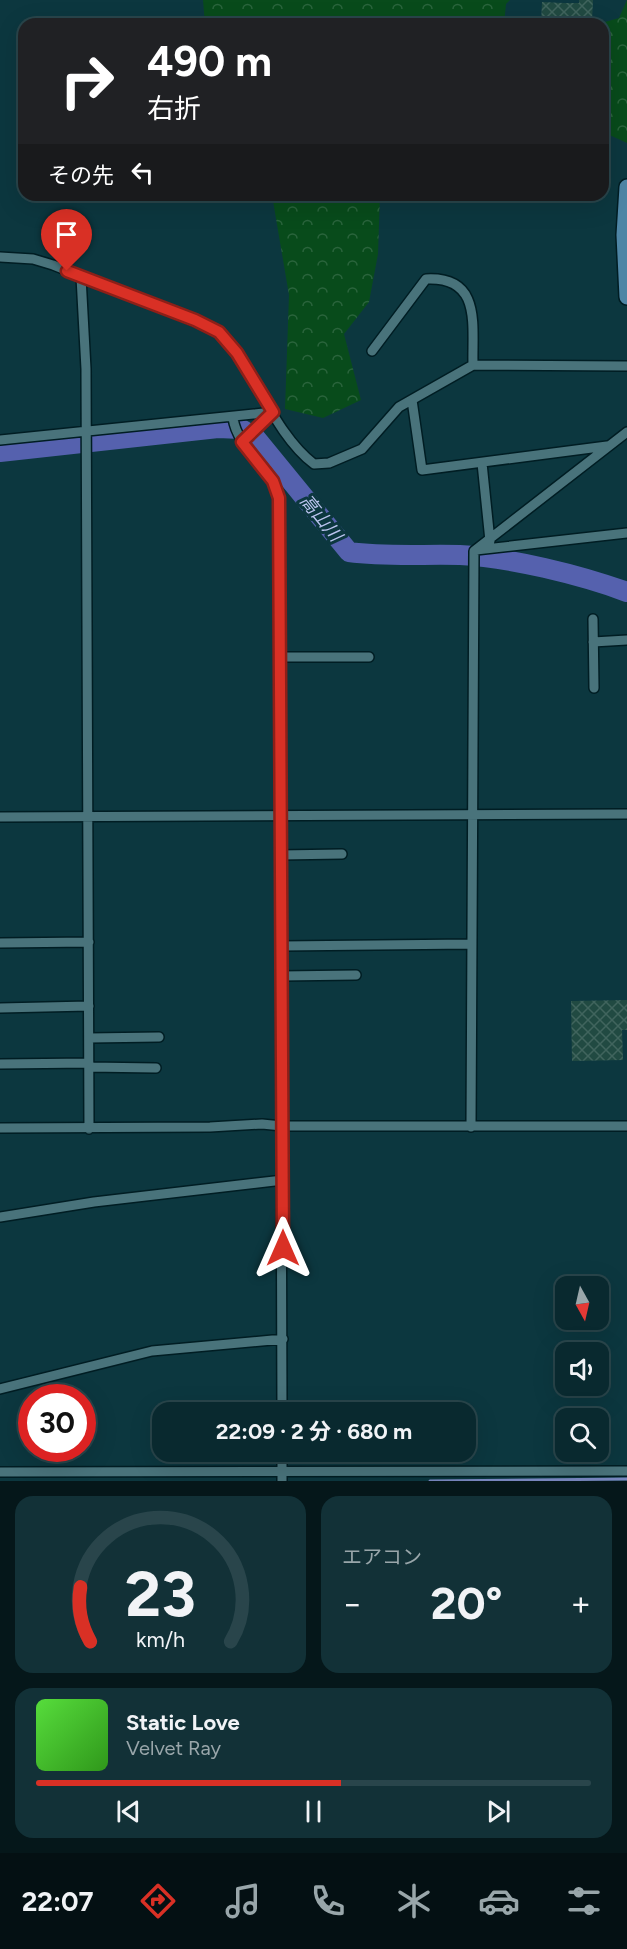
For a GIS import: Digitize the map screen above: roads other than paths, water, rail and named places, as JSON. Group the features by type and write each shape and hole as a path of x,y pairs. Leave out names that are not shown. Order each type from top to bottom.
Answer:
{"main road":[{"path":"627,187 624,235 627,297"}],"street":[{"path":"0,257 33,259 195,320 219,332 237,353 273,412 309,460 320,464 362,449 399,407 473,365 627,366"},
{"path":"81,277 86,432 89,1129"},
{"path":"372,351 426,279 439,279 460,286 471,306 473,365"},
{"path":"412,400 422,470 609,446"},
{"path":"0,440 233,418 273,412"},
{"path":"242,442 273,412"},
{"path":"233,418 236,434 278,489 283,1180 282,1402"},
{"path":"471,1127 474,551 490,544 627,432"},
{"path":"482,463 490,544"},
{"path":"490,544 627,533"},
{"path":"593,619 594,688"},
{"path":"593,642 627,640"},
{"path":"279,657 369,657"},
{"path":"0,817 627,814"},
{"path":"280,855 342,854"},
{"path":"0,943 89,942"},
{"path":"281,946 471,944"},
{"path":"281,976 356,975"},
{"path":"0,1008 89,1006"},
{"path":"89,1038 159,1037"},
{"path":"0,1064 156,1068"},
{"path":"0,1128 89,1129 262,1124 282,1126 627,1126"},
{"path":"0,1217 94,1202 283,1180"},
{"path":"0,1389 152,1351 283,1339"},
{"path":"0,1472 85,1476 282,1477 627,1471"}],"waterway":[{"name":"高山川","path":"0,452 218,428 241,429 255,437 349,552 391,555 460,555 500,559 567,573 627,592"},
{"path":"430,1481 627,1479"}]}
